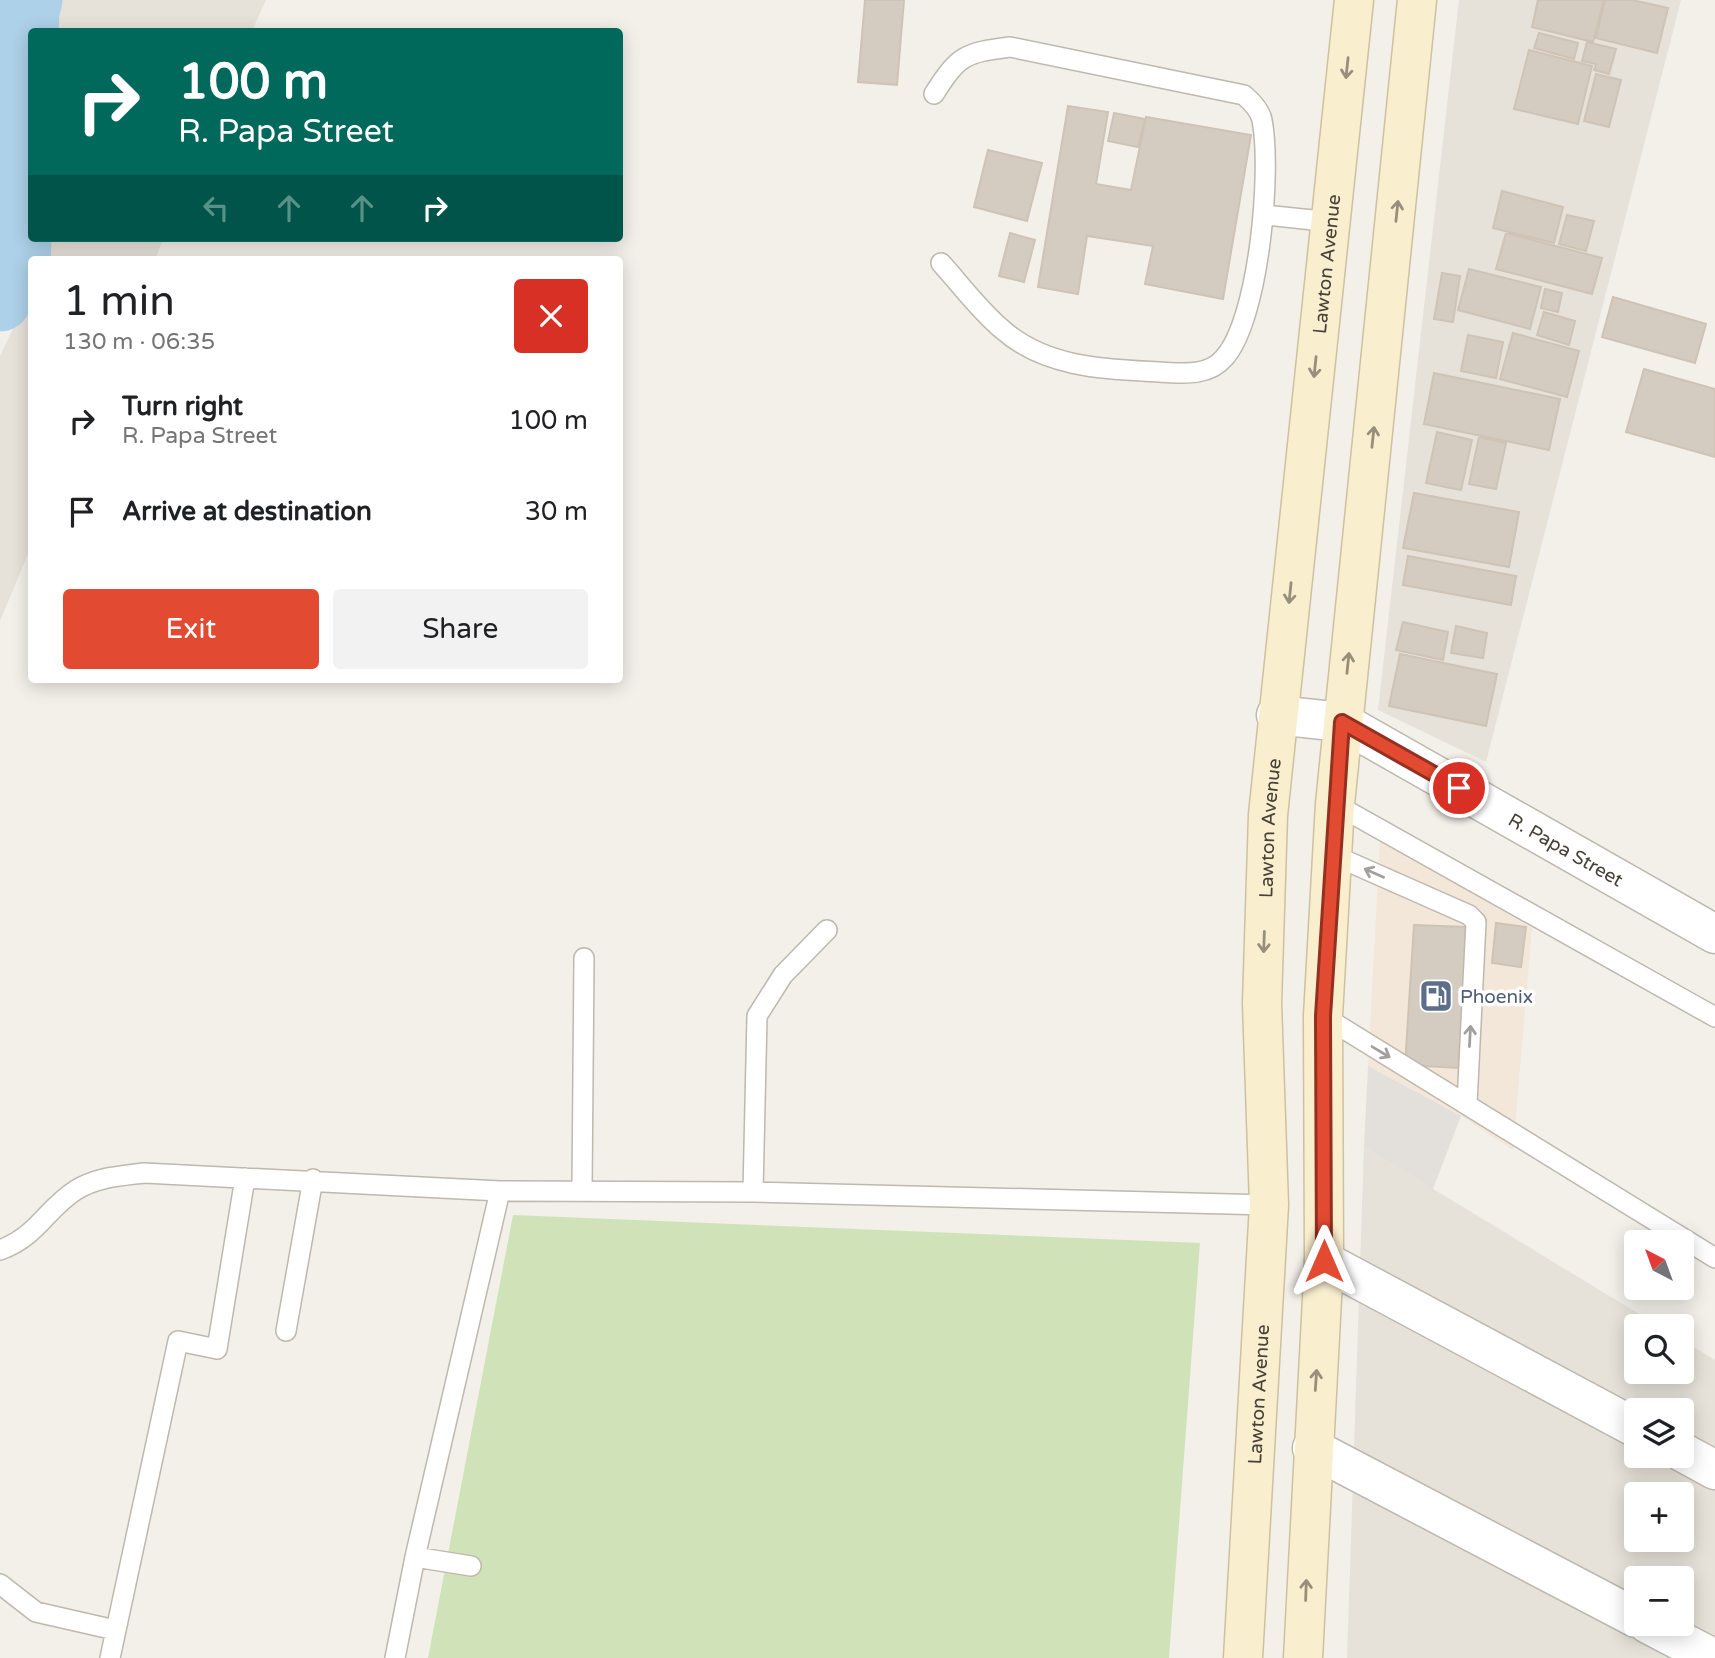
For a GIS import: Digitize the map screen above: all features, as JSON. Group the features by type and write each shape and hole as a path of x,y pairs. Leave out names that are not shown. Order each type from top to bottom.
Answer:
{"main road":[{"name":"Lawton Avenue","path":"1243,1658 1269,1205 1262,1003 1268,815 1276,715 1332,222 1354,0"},
{"path":"1303,1658 1312,1448 1324,1261 1323,1016 1331,853 1342,722 1417,0"}],"street":[{"path":"1276,715 1342,722"},
{"name":"R. Papa Street","path":"1342,722 1715,934"},
{"path":"1324,1261 1624,1422"},
{"path":"1312,1448 1624,1612"},
{"path":"1694,1459 1715,1470"},
{"path":"1671,1636 1713,1658"}],"lane":[{"path":"934,94 954,63 975,52 1010,47 1244,95 1254,103 1262,119 1265,215 1241,334 1223,360 1197,373 1089,369 1045,355 1004,332 941,263"},
{"path":"1265,215 1332,222"},
{"path":"1335,804 1715,1017"},
{"path":"1331,853 1469,915 1476,922 1467,1104"},
{"path":"752,1192 757,1016 783,975 828,930"},
{"path":"582,1190 583,958"},
{"path":"1323,1016 1715,1258"},
{"path":"0,1250 20,1242 75,1191 100,1179 144,1173 313,1179 500,1191 752,1192 1269,1205"},
{"path":"110,1658 178,1341 217,1349 245,1178"},
{"path":"286,1331 313,1179"},
{"path":"395,1658 415,1557 500,1191"},
{"path":"415,1557 471,1566"},
{"path":"0,1584 36,1612 115,1630"}],"shaded area":[{"path":"0,0 266,0 253,28 28,28 28,23 19,267 0,300"},
{"path":"1459,0 1681,0 1486,762 1378,710"},
{"path":"37,242 162,242 156,256 38,256"},
{"path":"28,296 28,554 0,621 0,356"},
{"path":"1380,839 1532,928 1513,1150 1461,1116 1368,1066"},
{"path":"1368,1066 1461,1116 1433,1189 1364,1147"},
{"path":"1364,1147 1639,1314 1624,1314 1624,1384 1694,1384 1694,1347 1715,1360 1715,1658 1347,1658"}],"green space":[{"path":"513,1215 1200,1243 1169,1658 428,1658"}],"building":[{"path":"865,0 904,0 897,85 858,82"},
{"path":"1538,0 1604,0 1593,42 1532,27"},
{"path":"1605,0 1632,0 1668,8 1657,53 1596,38"},
{"path":"1539,33 1578,43 1574,59 1534,48"},
{"path":"1587,42 1616,49 1609,74 1594,70 1596,64 1582,61"},
{"path":"1529,50 1592,66 1578,124 1514,109"},
{"path":"1596,74 1621,80 1609,127 1584,121"},
{"path":"1068,106 1108,112 1096,184 1131,190 1146,117 1251,135 1223,299 1145,284 1153,246 1087,236 1078,294 1038,287"},
{"path":"1114,113 1145,119 1138,147 1108,141"},
{"path":"988,150 1042,163 1027,221 974,207"},
{"path":"1502,191 1563,207 1554,243 1493,228"},
{"path":"1567,215 1594,221 1586,251 1559,244"},
{"path":"1010,233 1035,240 1024,282 999,276"},
{"path":"1506,233 1602,258 1592,294 1496,269"},
{"path":"1469,269 1541,287 1530,329 1458,310"},
{"path":"1442,273 1460,276 1453,322 1434,319"},
{"path":"1545,289 1562,293 1558,312 1541,308"},
{"path":"1613,297 1706,324 1695,363 1602,337"},
{"path":"1544,312 1575,321 1569,345 1537,335"},
{"path":"1513,333 1579,351 1567,397 1500,379"},
{"path":"1468,335 1503,342 1496,378 1461,371"},
{"path":"1644,369 1715,389 1715,457 1626,432"},
{"path":"1434,373 1560,399 1549,450 1424,424"},
{"path":"1437,432 1472,440 1461,490 1426,483"},
{"path":"1479,437 1506,443 1496,489 1469,484"},
{"path":"1414,493 1519,512 1509,567 1403,548"},
{"path":"1408,556 1516,576 1511,605 1403,585"},
{"path":"1403,622 1448,632 1443,660 1396,650"},
{"path":"1456,626 1487,633 1483,658 1451,653"},
{"path":"1400,654 1497,674 1486,726 1389,706"},
{"path":"1496,923 1526,927 1521,967 1492,963"},
{"name":"Phoenix","path":"1414,925 1467,927 1459,1068 1405,1065"}],"waterway":[{"path":"0,300 19,267 28,9 31,0"}],"place":[{"name":"Phoenix","path":"1436,996"}],"route":[{"path":"1324,1261 1323,1016 1342,722 1459,788"}]}
